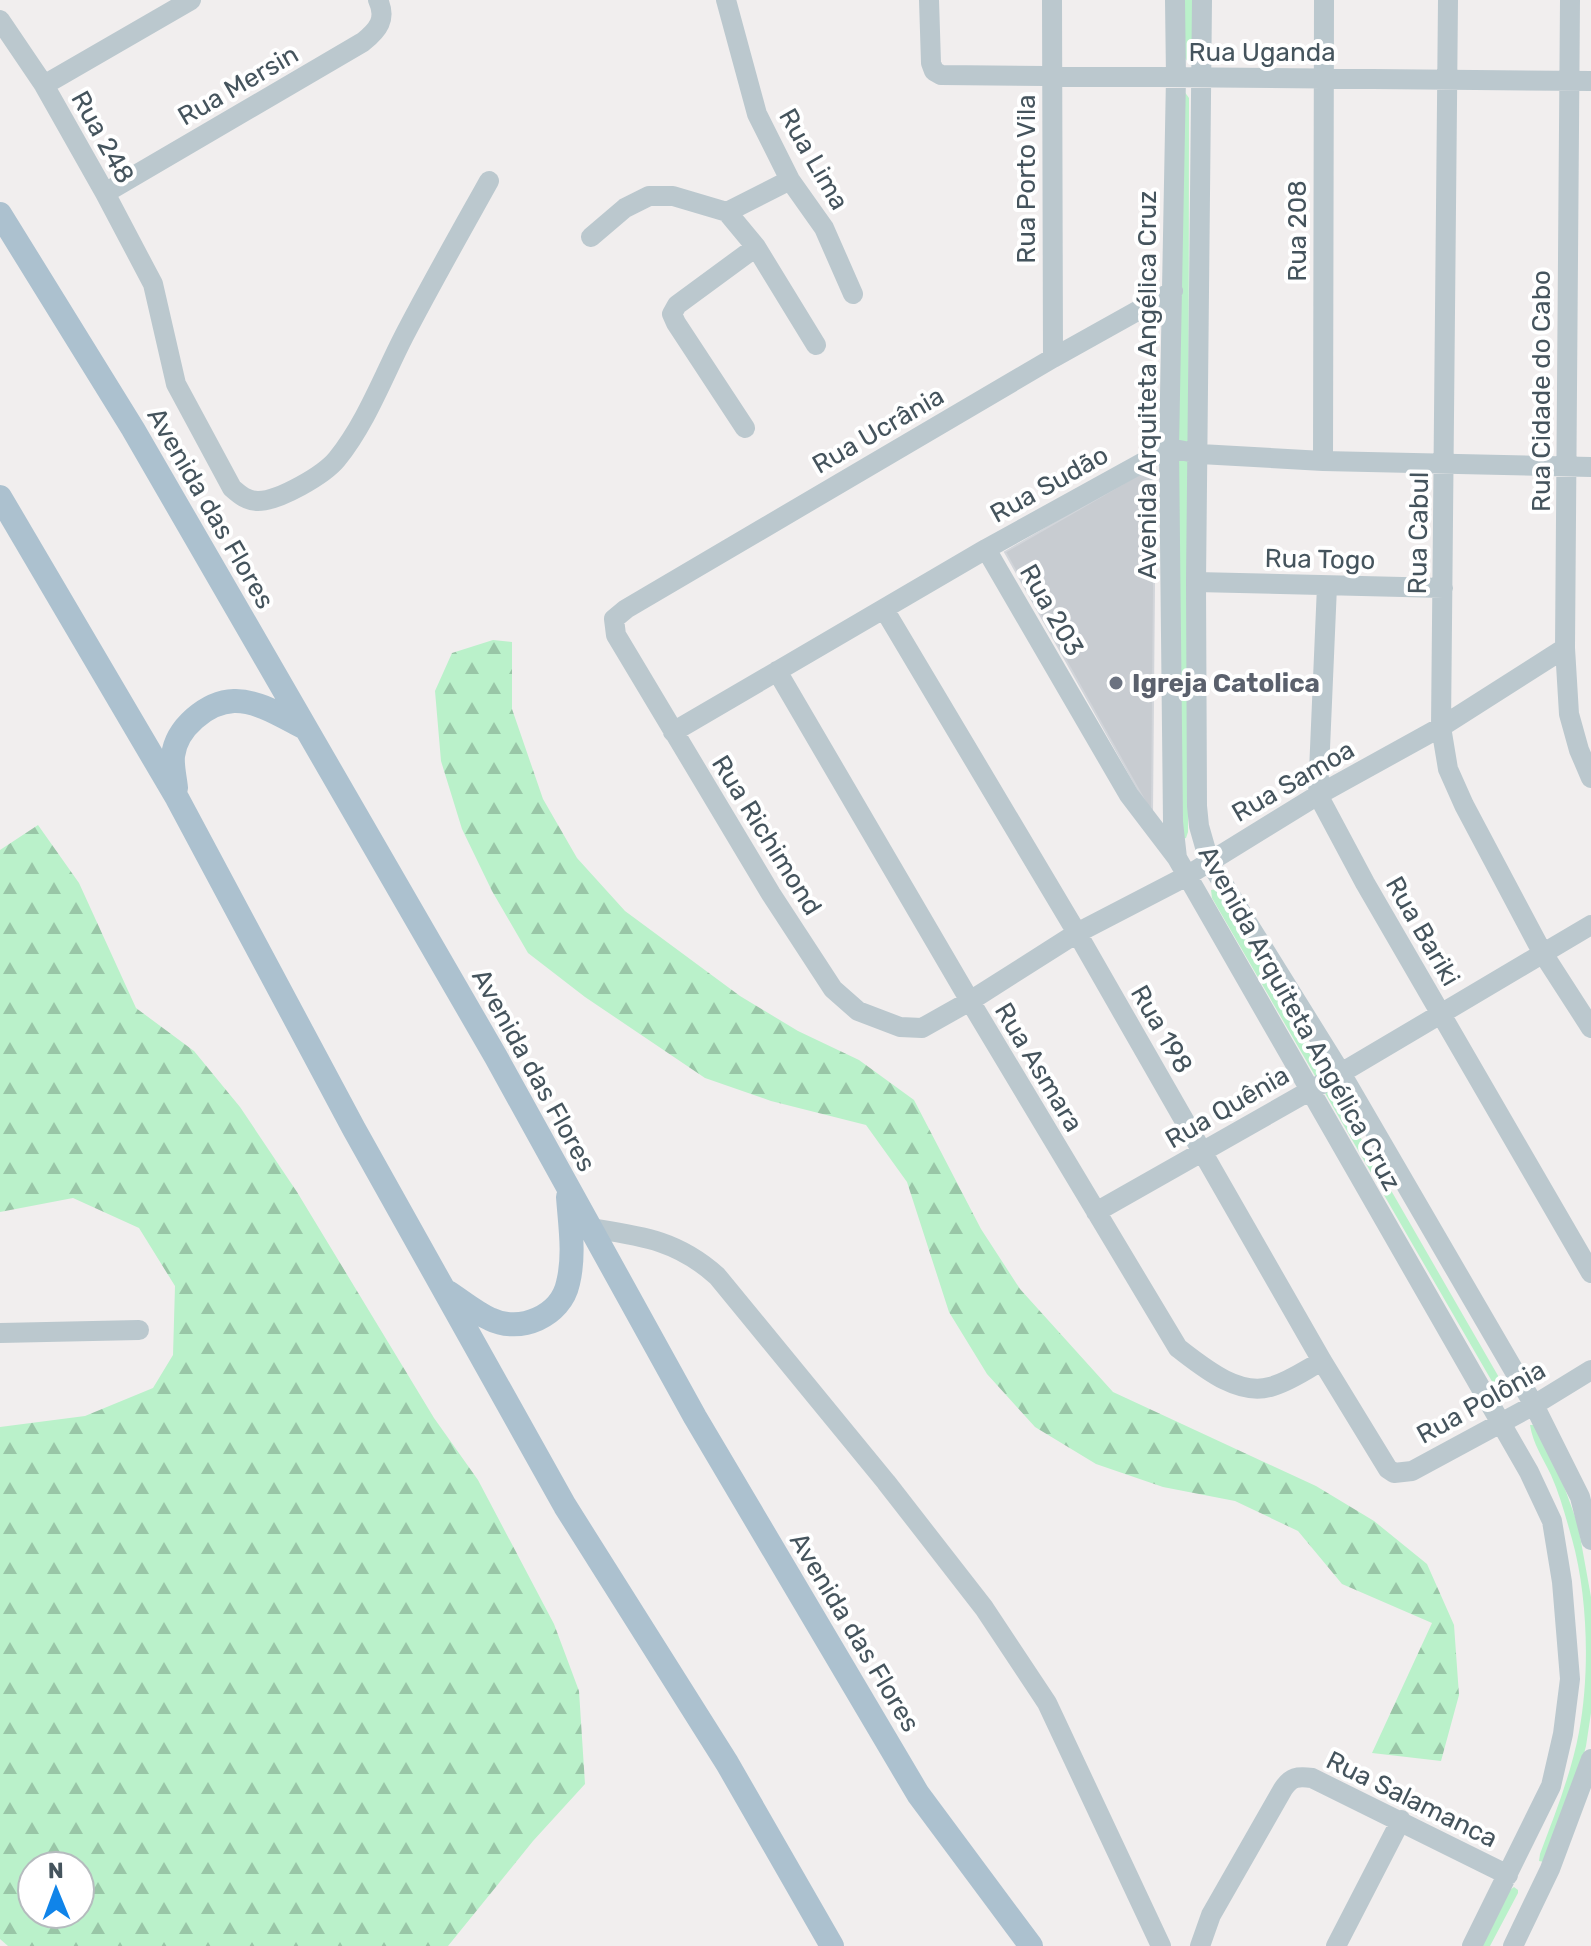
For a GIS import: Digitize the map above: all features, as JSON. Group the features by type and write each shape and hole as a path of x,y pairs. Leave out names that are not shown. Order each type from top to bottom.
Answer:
{"main road":[{"name":"Avenida das Flores","path":"0,214 133,429 496,1057 702,1429 918,1794 1031,1946"},
{"path":"0,497 177,798 354,1129 565,1506 727,1763 832,1946"},
{"path":"177,798 173,754 186,727 204,709 235,701 265,708 305,728"},
{"path":"443,1288 492,1321 512,1323 539,1319 556,1309 568,1285 572,1253 568,1186"}],"street":[{"path":"44,85 191,0"},
{"name":"Rua Lima","path":"726,0 757,114 790,180 824,228 853,294"},
{"name":"Rua Uganda","path":"929,0 930,54 934,71 949,76 1591,81"},
{"name":"Rua Porto Vila","path":"1052,0 1053,358"},
{"name":"Avenida Arquiteta Angélica Cruz","path":"1175,0 1169,448 1173,822 1181,867 1529,1472 1552,1521 1567,1625 1570,1679 1563,1734 1551,1786 1472,1946"},
{"name":"Avenida Arquiteta Angélica Cruz","path":"1202,0 1200,454 1196,582 1197,806 1201,836 1209,861 1341,1073 1564,1459 1580,1497 1591,1540"},
{"name":"Rua 208","path":"1323,461 1324,0"},
{"name":"Rua Cabul","path":"1448,0 1441,727 1453,781 1542,952 1591,1028"},
{"name":"Rua Cidade do Cabo","path":"1570,0 1565,648 1569,714 1591,778"},
{"name":"Rua Mersin","path":"105,193 363,42 376,32 380,5"},
{"name":"Rua 248","path":"3,32 44,85 153,284 176,384 232,488 243,498 256,501 273,499 307,482 336,461 356,431 489,181"},
{"path":"727,212 790,180"},
{"path":"591,237 625,208 649,196 673,196 727,212 756,247 816,345"},
{"path":"745,428 672,314 677,305 756,247"},
{"name":"Rua Ucrânia","path":"614,619 626,609 1053,358 1173,291"},
{"path":"1169,448 1200,454 1323,461 1591,467"},
{"name":"Rua Sudão","path":"673,732 986,549 1169,448"},
{"name":"Rua 203","path":"986,549 1129,795 1181,867"},
{"name":"Rua Togo","path":"1196,582 1443,588"},
{"path":"1318,795 1327,586"},
{"name":"Rua 198","path":"884,609 1077,933 1322,1361 1384,1462 1394,1473"},
{"name":"Rua Richimond","path":"614,619 616,635 673,732 771,894 833,989 858,1011 880,1021 900,1027 922,1028"},
{"name":"Rua Samoa","path":"922,1028 970,1001 1181,867 1209,861 1318,795 1441,727 1565,648"},
{"name":"Rua Asmara","path":"777,671 1178,1348 1208,1371 1239,1386 1266,1388 1322,1361"},
{"name":"Rua Bariki","path":"1318,795 1591,1273"},
{"name":"Rua Quênia","path":"1096,1212 1341,1073 1591,925"},
{"path":"590,1228 658,1240 698,1258 717,1276 886,1482 984,1608 1047,1703 1161,1946"},
{"path":"0,1333 139,1330"},
{"name":"Rua Polônia","path":"1394,1473 1412,1471 1534,1405 1591,1370"},
{"path":"1513,1946 1550,1869 1591,1759"},
{"name":"Rua Salamanca","path":"1200,1946 1211,1915 1289,1780 1298,1776 1312,1778 1508,1875"},
{"path":"1336,1946 1401,1820"}],"green space":[{"path":"1185,0 1195,0 1194,65 1190,65 1185,58"},
{"path":"1184,91 1189,98 1188,832 1182,839 1176,610"},
{"path":"493,640 512,642 512,709 543,799 577,858 625,911 740,996 798,1031 859,1060 914,1100 981,1229 1020,1289 1113,1392 1316,1486 1374,1521 1427,1564 1454,1625 1459,1695 1441,1761 1372,1753 1432,1623 1342,1584 1298,1531 1235,1501 1163,1487 1096,1464 1035,1427 987,1374 949,1312 907,1182 866,1125 771,1101 705,1078 585,997 528,953 492,891 462,829 441,761 435,691 452,653"},
{"path":"38,825 79,883 136,1008 194,1051 240,1107 297,1192 434,1418 478,1480 554,1624 579,1691 585,1784 533,1841 448,1946 8,1946 0,1939 0,1427 85,1416 153,1388 173,1355 175,1286 139,1228 73,1198 0,1212 0,850"},
{"path":"1217,889 1508,1393 1508,1399 1501,1397 1212,898 1211,890"},
{"path":"1530,1425 1534,1425 1556,1464 1578,1525 1591,1597 1591,1713 1586,1746 1577,1781 1544,1862 1539,1861 1540,1854 1567,1779 1579,1732 1585,1685 1586,1635 1572,1539 1557,1490"},
{"path":"1514,1887 1518,1893 1490,1946 1478,1946 1506,1893"}],"building":[{"name":"Igreja Catolica","path":"1155,465 1152,814 1005,552"}],"place":[{"name":"Igreja Catolica","path":"1116,683"}]}
